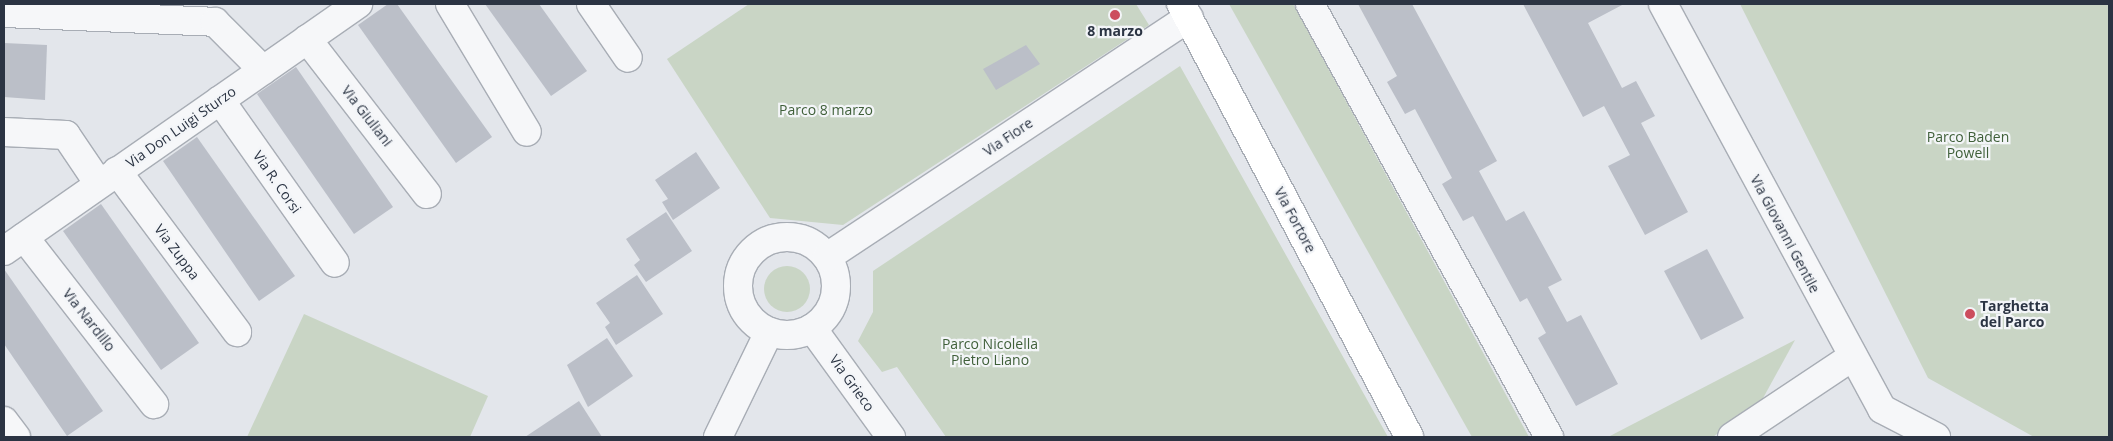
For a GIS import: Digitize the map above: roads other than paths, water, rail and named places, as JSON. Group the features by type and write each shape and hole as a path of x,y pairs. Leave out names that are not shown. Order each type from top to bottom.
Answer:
{"street":[{"name":"Via Don Luigi Sturzo","path":"14,244 358,4"},
{"path":"450,4 527,132"},
{"path":"592,4 628,58"},
{"path":"1310,4 1548,437"},
{"name":"Via Giovanni Gentile","path":"1663,4 1852,357 1882,409 1936,437"},
{"name":"Via Fiore","path":"827,257 1185,11"},
{"name":"Via Fortore","path":"1185,11 1409,437"},
{"path":"4,13 214,22 264,70"},
{"name":"Via Giuliani","path":"307,39 427,194"},
{"name":"Via R. Corsi","path":"220,100 335,263"},
{"name":"Via Zuppa","path":"4,132 66,135 108,178 237,332"},
{"path":"784,236 808,242 827,257 834,272 833,301 812,328 783,335 769,332 744,310 738,295 743,262 767,240 784,236"},
{"name":"Via Nardillo","path":"14,244 154,404"},
{"name":"Via Grieco","path":"812,328 891,437"},
{"path":"718,437 769,332"},
{"path":"1732,437 1852,357"},
{"path":"4,421 16,437"}],"place":[{"name":"8 marzo","path":"1115,15"},
{"name":"Targhetta del Parco","path":"1970,314"}],"park label":[{"name":"Parco 8 marzo","path":"826,110"},
{"name":"Parco Baden Powell","path":"1968,146"},
{"name":"Parco Nicolella Pietro Liano","path":"990,352"}]}
